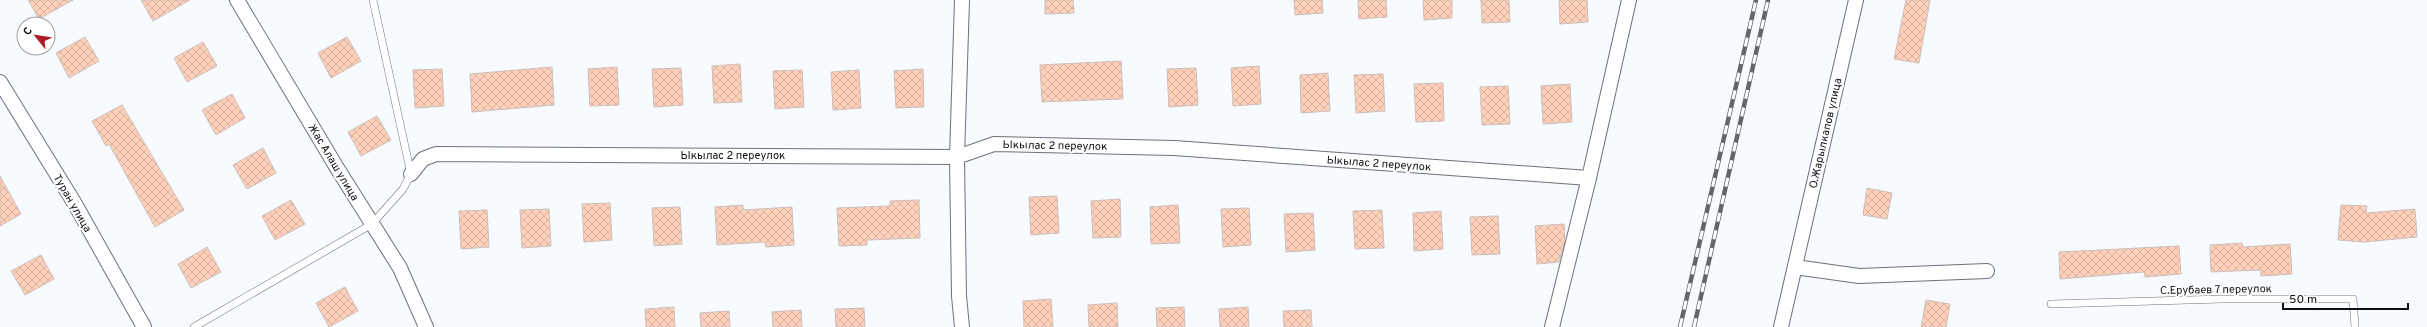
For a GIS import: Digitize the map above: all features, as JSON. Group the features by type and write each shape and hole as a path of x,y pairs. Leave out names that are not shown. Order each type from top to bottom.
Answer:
{"street":[{"name":"Жас Алаш улица","path":"237,0 400,268 426,327"},
{"path":"962,0 958,157 958,296 962,327"},
{"path":"1552,327 1589,178 1629,0"},
{"name":"О.Жарылкапов улица","path":"1782,327 1856,0"},
{"name":"Туран улица","path":"0,82 75,204 144,327"},
{"name":"Ыкылас 2 переулок","path":"411,174 423,159 436,154 958,157 994,144 1174,148 1589,178"},
{"path":"1795,267 1859,276 1987,271"}],"lane":[{"path":"194,327 372,224 403,189 411,174 373,0"},
{"name":"С.Ерубаев 7 переулок","path":"2051,304 2222,299 2353,299 2354,327"}],"building":[{"path":"28,0 73,0 44,16 37,16"},
{"path":"141,0 190,0 153,21"},
{"path":"1045,0 1073,0 1074,13 1045,14"},
{"path":"1294,0 1322,0 1323,13 1295,15"},
{"path":"1358,0 1386,0 1387,17 1359,19"},
{"path":"1423,0 1452,0 1452,18 1424,20"},
{"path":"1481,0 1509,0 1510,22 1482,23"},
{"path":"1559,0 1587,0 1588,22 1560,24"},
{"path":"1906,0 1930,0 1919,63 1894,59"},
{"path":"85,37 99,61 69,78 56,53"},
{"path":"347,37 361,61 331,78 318,53"},
{"path":"203,42 217,66 187,82 174,58"},
{"path":"1121,61 1123,99 1042,102 1040,65"},
{"path":"740,64 742,102 714,103 712,66"},
{"path":"1259,66 1261,104 1233,106 1231,68"},
{"path":"552,67 554,105 472,112 470,74"},
{"path":"617,67 619,105 590,106 588,69"},
{"path":"681,68 683,105 654,107 652,69"},
{"path":"1196,68 1198,105 1169,107 1167,69"},
{"path":"442,69 444,106 415,108 413,70"},
{"path":"923,69 924,107 896,108 894,71"},
{"path":"802,70 804,107 775,109 773,71"},
{"path":"859,70 861,108 833,110 831,72"},
{"path":"1328,73 1330,111 1301,113 1300,75"},
{"path":"1383,74 1385,111 1356,113 1354,75"},
{"path":"1443,83 1444,121 1416,122 1414,84"},
{"path":"1570,84 1572,122 1543,124 1541,86"},
{"path":"1508,86 1510,124 1482,125 1480,87"},
{"path":"232,94 245,118 216,135 202,110"},
{"path":"122,105 184,210 155,227 109,144 106,146 92,121"},
{"path":"377,116 391,140 361,156 348,132"},
{"path":"263,148 276,173 247,189 233,165"},
{"path":"0,176 21,214 0,226"},
{"path":"1867,188 1892,193 1887,219 1863,215"},
{"path":"1057,196 1059,233 1031,235 1029,197"},
{"path":"1120,199 1121,237 1093,238 1091,201"},
{"path":"291,200 305,224 275,240 262,216"},
{"path":"919,200 920,238 867,240 867,245 839,246 837,208 890,206 890,201"},
{"path":"610,203 612,240 584,242 582,204"},
{"path":"743,205 743,210 792,207 794,245 766,247 765,242 717,245 715,207"},
{"path":"1178,205 1180,243 1151,244 1150,207"},
{"path":"2341,205 2367,206 2366,213 2415,209 2417,237 2364,242 2338,240"},
{"path":"680,207 682,244 654,246 652,208"},
{"path":"1249,208 1251,245 1223,247 1221,209"},
{"path":"549,209 551,246 522,248 520,210"},
{"path":"487,210 489,247 461,249 459,211"},
{"path":"1382,210 1384,248 1355,249 1353,211"},
{"path":"1441,211 1443,249 1414,251 1413,213"},
{"path":"1313,213 1315,250 1286,252 1284,214"},
{"path":"1498,216 1500,254 1472,255 1470,217"},
{"path":"1564,224 1565,241 1559,262 1537,264 1535,226"},
{"path":"2242,243 2243,247 2290,244 2292,274 2261,276 2260,270 2211,272 2210,245"},
{"path":"2179,246 2181,274 2145,277 2144,272 2060,279 2059,252"},
{"path":"207,247 221,272 191,288 178,264"},
{"path":"41,255 54,279 25,295 11,271"},
{"path":"345,287 358,311 329,327 316,303"},
{"path":"1051,299 1053,327 1024,327 1023,301"},
{"path":"1926,300 1950,304 1946,327 1921,327"},
{"path":"1117,303 1118,327 1089,327 1088,305"},
{"path":"674,307 675,327 646,327 645,309"},
{"path":"1184,307 1185,327 1157,327 1156,308"},
{"path":"1248,307 1249,327 1220,327 1219,309"},
{"path":"864,308 865,327 836,327 835,309"},
{"path":"801,310 802,327 773,327 772,312"},
{"path":"1311,310 1312,327 1284,327 1283,311"},
{"path":"729,311 730,327 701,327 700,313"}],"railway":[{"path":"1680,327 1756,0"},
{"path":"1694,327 1768,0"}]}
